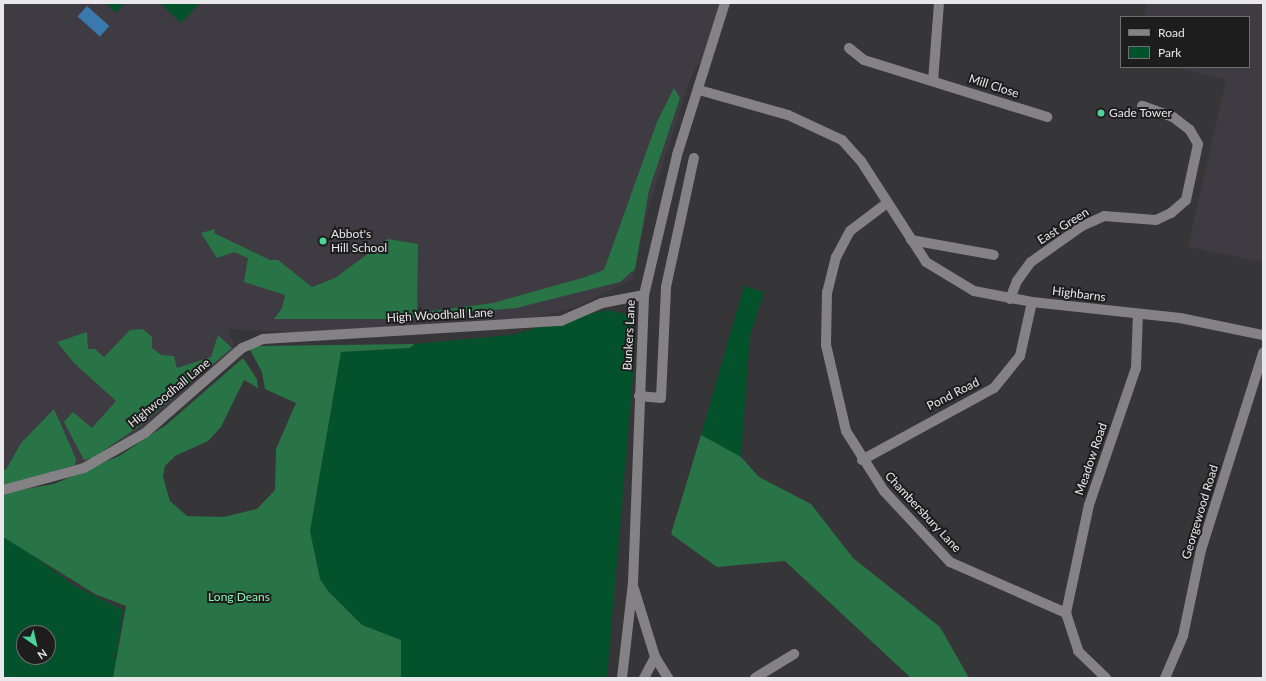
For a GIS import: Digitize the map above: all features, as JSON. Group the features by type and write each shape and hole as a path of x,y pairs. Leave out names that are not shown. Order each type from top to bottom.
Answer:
{"street":[{"name":"Bunkers Lane","path":"622,678 633,583 644,295 677,155 699,90 725,3"},
{"path":"933,81 939,3"},
{"name":"Mill Close","path":"849,48 864,60 1047,117"},
{"path":"699,90 788,115 842,140 861,161 887,203"},
{"name":"East Green","path":"1010,299 1017,281 1031,262 1082,226 1104,216 1156,220 1172,213 1186,200 1198,144 1190,130 1173,117 1142,106"},
{"path":"639,396 661,398 666,287 694,158"},
{"name":"Highbarns","path":"887,203 926,262 974,291 1032,302 1180,318 1263,334"},
{"name":"Chambersbury Lane","path":"887,203 850,231 836,257 827,292 826,345 833,387 846,431 862,460 884,491 950,562 1066,613"},
{"path":"911,240 994,255"},
{"name":"High Woodhall Lane","path":"238,353 263,339 561,321 602,303 644,295"},
{"name":"Pond Road","path":"862,460 994,388 1020,356 1032,302"},
{"name":"Meadow Road","path":"1066,613 1089,506 1136,368 1138,314"},
{"name":"Highwoodhall Lane","path":"3,490 84,468 144,433 238,353"},
{"name":"Georgewood Road","path":"1165,678 1183,636 1201,550 1263,353"},
{"path":"633,583 655,657 668,678"},
{"path":"1066,613 1078,651 1106,678"},
{"path":"755,678 794,654"},
{"path":"644,678 655,657"}],"shaded area":[{"name":"Abbot's Hill School","path":"3,3 719,3 702,65 698,64 690,79 648,210 633,279 579,306 531,319 294,332 228,329 236,349 140,430 95,461 3,489"},
{"path":"1147,3 1263,3 1263,262 1188,247 1226,80 1180,68 1250,68 1250,16 1144,16"}],"green space":[{"path":"106,3 125,3 116,13"},
{"path":"160,3 200,3 181,23"},
{"path":"674,88 680,98 649,190 635,269 620,282 516,308 402,319 274,319 282,308 285,295 244,282 248,258 234,252 217,258 201,233 215,229 214,233 270,260 278,260 312,287 335,278 388,239 418,244 417,313 493,303 582,278 604,270 657,122"},
{"path":"744,286 764,292 750,336 741,457 701,435"},
{"path":"606,310 633,315 634,365 607,678 401,678 401,640 362,625 328,591 320,579 310,531 341,352 410,348 414,344 511,335"},
{"path":"143,329 152,337 152,348 161,355 174,356 177,368 211,357 218,335 232,348 138,427 93,458 84,460 64,422 73,412 92,428 116,401 74,363 57,342 87,332 88,349 95,349 104,357 130,330"},
{"name":"Long Deans","path":"414,344 410,348 341,352 310,531 320,579 328,591 362,625 401,640 401,678 113,678 126,606 95,594 3,537 3,493 54,484 119,456 166,425 243,358 257,379 258,388 244,380 221,427 208,441 175,456 165,466 163,477 170,501 187,516 223,517 257,509 275,490 276,449 296,403 265,389 262,372 248,346"},
{"path":"54,409 76,459 75,465 3,486 3,469 6,470 21,443"},
{"path":"701,435 741,457 759,477 811,504 853,558 940,627 969,678 911,678 785,561 717,567 671,534"},
{"path":"3,534 75,586 123,610 113,678 3,678"}],"water":[{"path":"87,6 109,26 100,36 78,16"}],"place":[{"name":"Gade Tower","path":"1101,113"},
{"name":"Abbot's Hill School","path":"323,241"}]}
